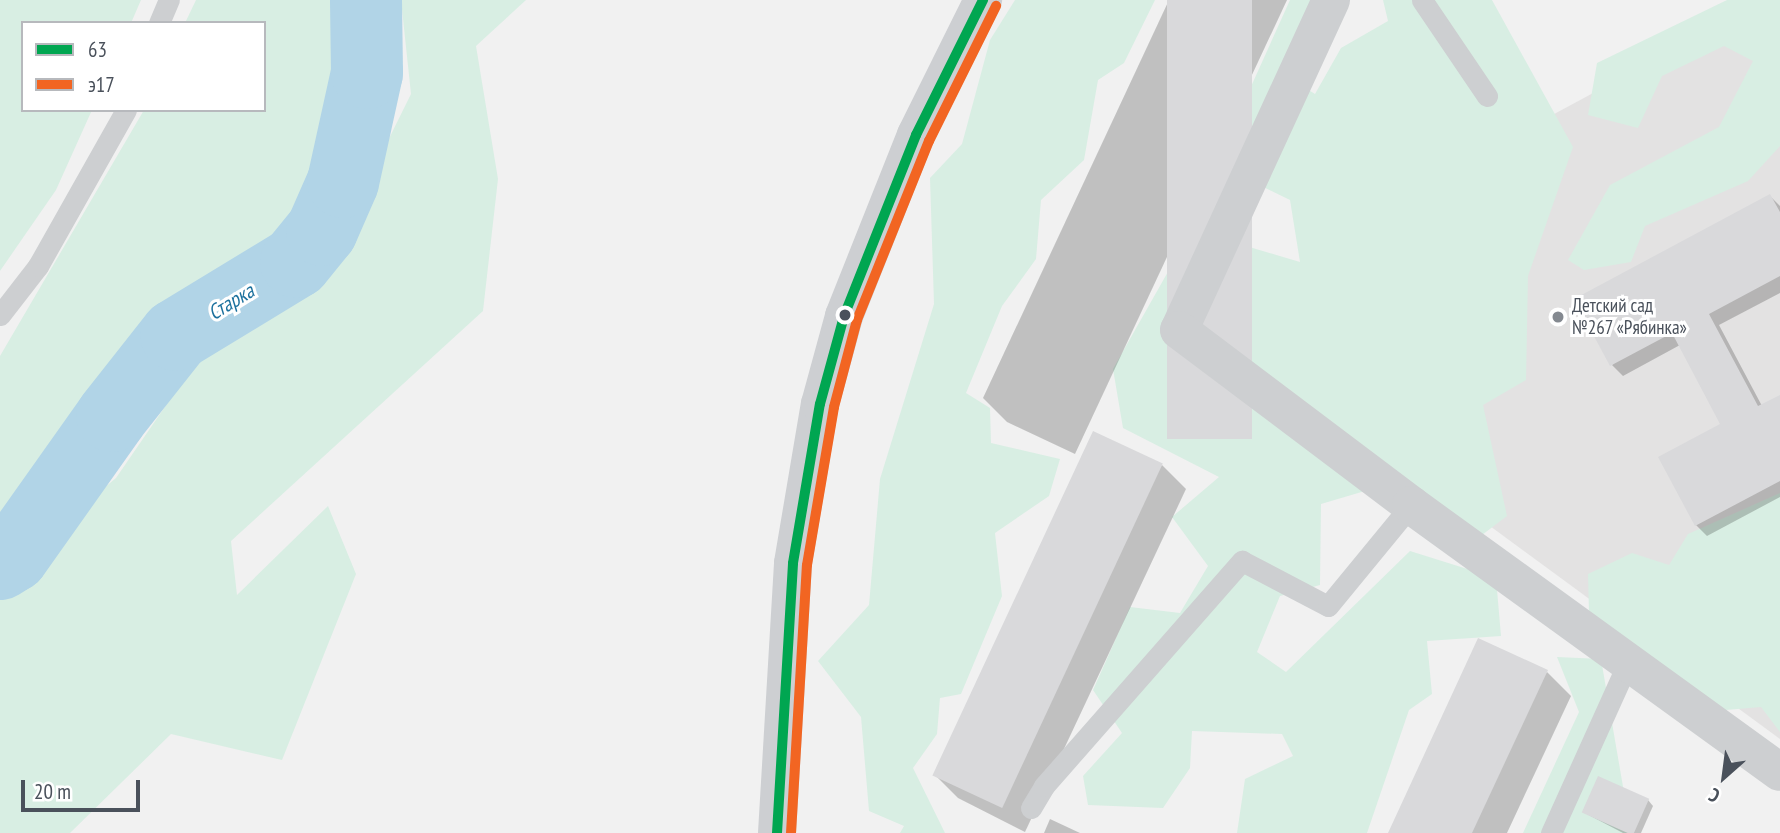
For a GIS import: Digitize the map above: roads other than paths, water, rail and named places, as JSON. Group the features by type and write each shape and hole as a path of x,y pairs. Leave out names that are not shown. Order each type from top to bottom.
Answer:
{"street":[{"path":"776,833 793,563 820,404 844,316 911,148 983,0"},
{"path":"1331,0 1179,330 1411,505 1767,762"}],"lane":[{"path":"160,21 169,0"},
{"path":"1422,0 1487,96"},
{"path":"0,315 37,266 125,112"},
{"path":"1031,808 1044,786 1242,561 1328,606 1411,505"},
{"path":"1551,833 1629,660"}],"waterway":[{"name":"Старка","path":"0,564 13,556 112,416 176,335 296,262 322,230 343,182 367,73 366,0"}],"place":[{"name":"Детский сад №267 «Рябинка»","path":"1558,317"}]}
